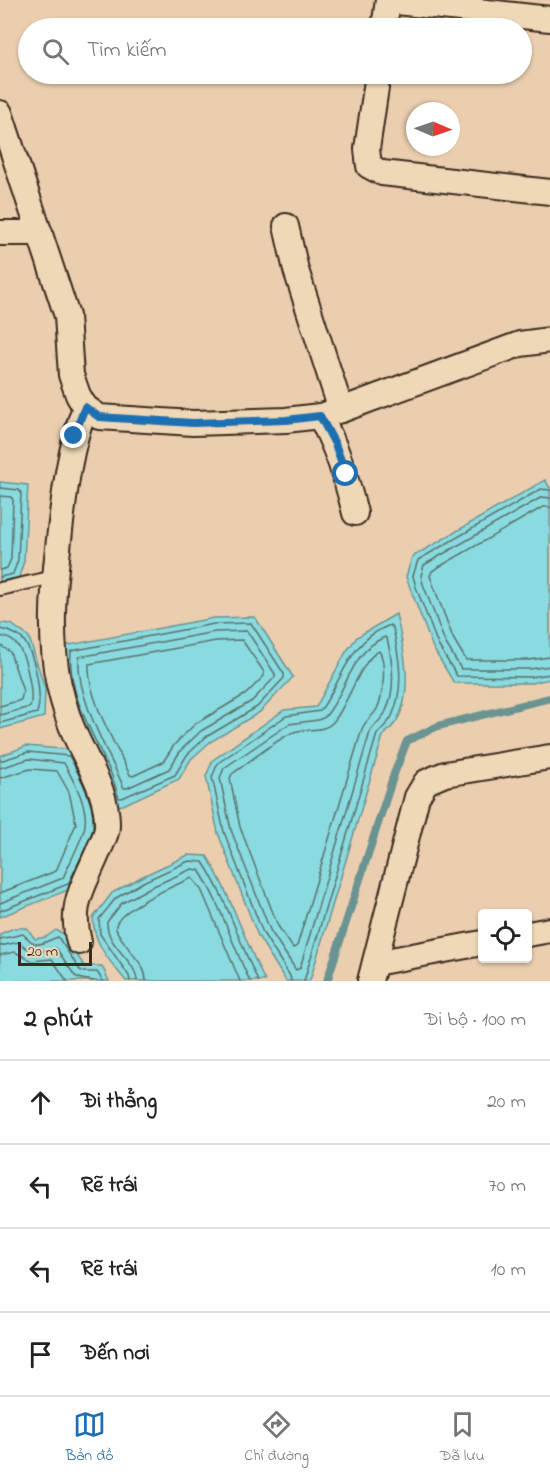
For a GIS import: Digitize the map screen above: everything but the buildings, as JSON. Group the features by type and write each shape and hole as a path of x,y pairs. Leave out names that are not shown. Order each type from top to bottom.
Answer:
{"street":[{"path":"385,18 388,1 550,20"},
{"path":"377,84 367,149 369,166 382,172 550,192"},
{"path":"0,113 67,316 71,375 85,407 99,417 193,423 286,420 330,413 520,344 550,340"},
{"path":"286,225 339,454 355,513"},
{"path":"0,233 39,233"},
{"path":"79,942 75,925 78,900 108,829 106,808 98,783 75,735 59,685 55,647 54,577 67,471 74,436 85,407"},
{"path":"478,944 372,972 417,797 426,782 445,774 550,757"},
{"path":"532,933 550,930"}],"lane":[{"path":"0,589 54,577"}],"water":[{"path":"545,480 550,488 550,679 531,683 454,683 433,648 406,577 412,557"},
{"path":"0,482 28,485 24,561 18,580 0,583"},
{"path":"396,614 406,669 402,710 396,722 383,736 311,977 309,981 286,981 258,936 218,833 206,776 213,760 284,710 316,707 346,652 357,637"},
{"path":"255,617 293,677 260,712 210,742 191,759 179,779 123,805 115,806 83,732 68,684 64,646 214,618"},
{"path":"0,623 11,624 29,637 45,689 44,717 0,729"},
{"path":"26,746 73,750 90,784 99,829 73,888 0,917 0,756"},
{"path":"188,855 207,856 223,886 265,981 126,981 99,944 93,918 112,893"},
{"path":"14,928 27,928 35,939 46,937 56,930 64,934 84,966 102,966 109,981 0,981 0,934"}],"waterway":[{"path":"327,981 394,774 407,741 438,726 550,698"}],"route":[{"path":"74,436 85,407 99,417 193,423 286,420 320,416 335,444 346,474"}]}
